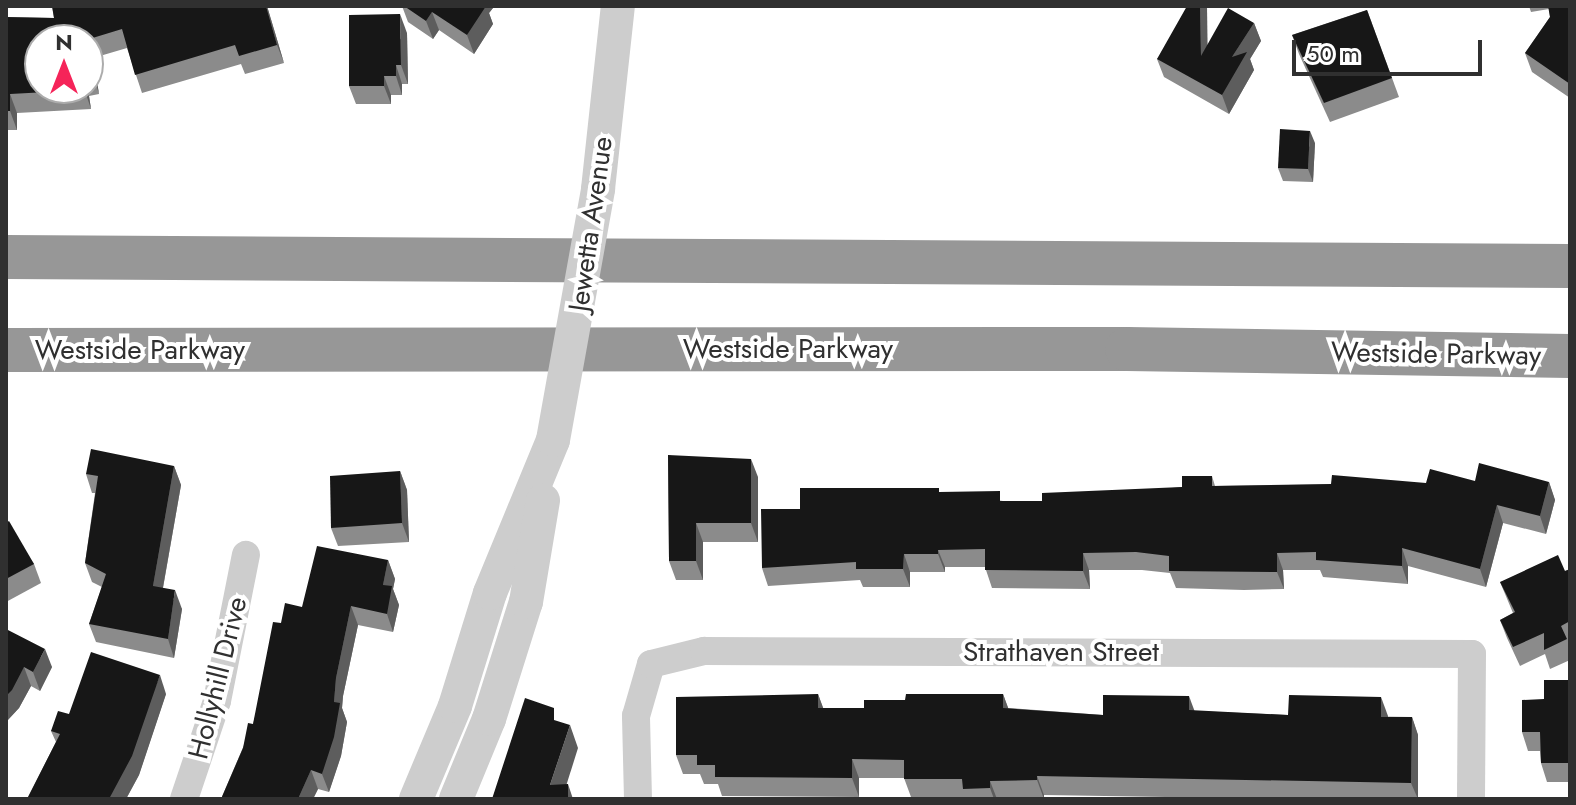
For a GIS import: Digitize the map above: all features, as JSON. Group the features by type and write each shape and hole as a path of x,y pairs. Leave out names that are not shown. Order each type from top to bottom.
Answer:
{"highway":[{"path":"6,257 1570,266"},
{"name":"Westside Parkway","path":"6,350 1127,349 1570,356"}],"street":[{"name":"Jewetta Avenue","path":"456,799 489,719 526,602 598,189 618,6"},
{"name":"Jewetta Avenue","path":"416,799 455,706 490,593 553,440"},
{"name":"Hollyhill Drive","path":"184,799 217,701 246,555"},
{"name":"Strathaven Street","path":"638,799 636,716 651,664 704,651 1472,654 1471,799"}],"building":[{"path":"52,6 266,6 277,45 239,56 235,45 135,75 122,29 104,34 104,24 24,24 24,93 10,94 10,111 6,111 6,17 54,18"},
{"path":"404,6 486,6 467,35 432,12 426,21"},
{"path":"1187,6 1200,6 1201,56 1228,8 1254,23 1232,57 1247,52 1222,95 1157,59"},
{"path":"1548,6 1570,9 1570,84 1525,53 1550,17"},
{"path":"1367,10 1392,78 1324,103 1292,35"},
{"path":"400,14 401,65 396,65 396,76 384,76 384,86 349,86 349,15"},
{"path":"1280,129 1310,131 1308,169 1278,168"},
{"path":"91,449 174,466 153,586 175,590 168,639 89,624 106,574 85,563 98,476 86,474"},
{"path":"668,455 751,459 751,523 696,523 696,561 669,561"},
{"path":"1479,463 1549,482 1540,516 1497,505 1480,569 1402,548 1402,566 1316,560 1316,552 1277,553 1277,572 1169,571 1169,556 1136,552 1083,553 1083,571 985,570 985,549 904,554 903,569 856,569 856,562 762,568 761,509 800,509 800,488 1000,491 1000,501 1042,501 1042,493 1182,487 1182,476 1212,476 1212,486 1331,484 1332,475 1426,483 1430,469 1475,481"},
{"path":"400,471 402,523 331,528 330,476"},
{"path":"9,521 34,564 6,579 6,523"},
{"path":"317,546 388,560 383,585 392,586 387,614 351,606 336,678 334,702 340,703 334,737 322,774 311,770 298,799 221,799 243,748 248,723 253,724 273,622 281,623 285,603 302,607"},
{"path":"1558,555 1565,571 1570,569 1570,621 1561,626 1567,639 1544,650 1544,633 1513,647 1500,620 1515,612 1500,582"},
{"path":"6,629 45,649 33,672 24,667 6,696"},
{"path":"91,652 160,675 132,756 109,799 27,799 60,734 51,731 58,711 69,714"},
{"path":"1544,680 1570,680 1570,763 1541,763 1540,732 1522,732 1522,700 1544,699"},
{"path":"818,694 818,708 864,708 864,700 905,700 906,694 1003,694 1003,708 1103,715 1103,695 1189,696 1189,710 1288,715 1289,695 1381,697 1381,717 1412,717 1411,783 1037,776 1037,780 990,781 990,788 963,789 962,779 904,779 904,760 852,759 852,778 715,777 715,765 697,765 697,755 676,755 676,697"},
{"path":"525,698 554,708 554,720 570,725 550,785 568,784 568,799 492,799"}]}
